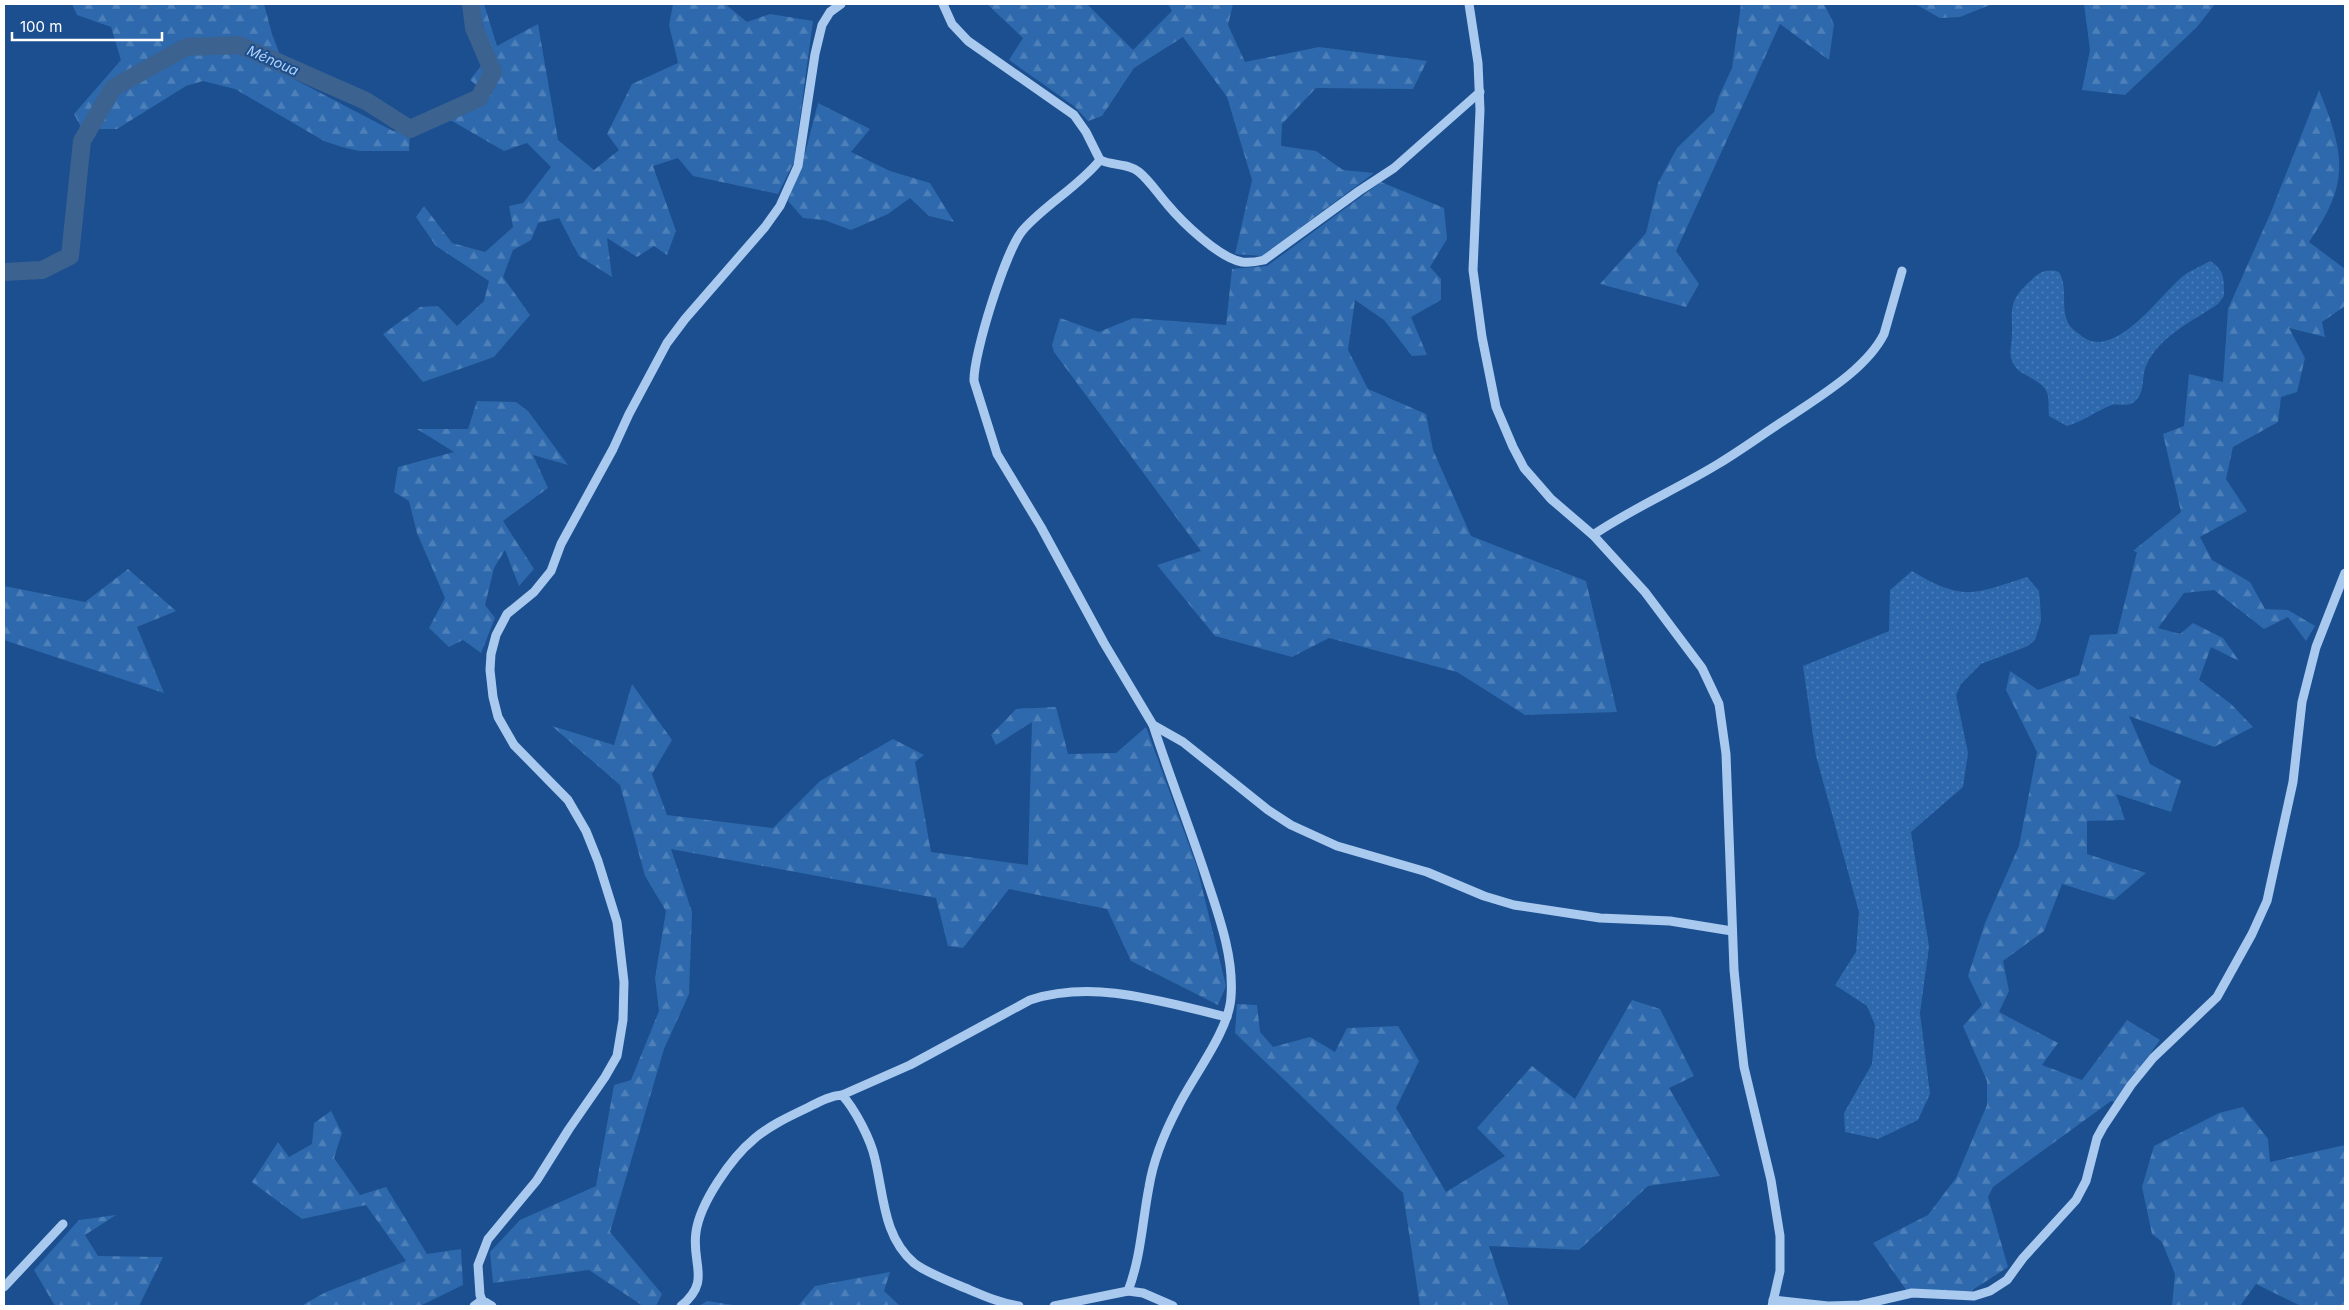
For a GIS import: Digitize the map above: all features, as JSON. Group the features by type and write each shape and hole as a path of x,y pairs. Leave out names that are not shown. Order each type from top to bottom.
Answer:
{"street":[{"path":"482,1300 478,1265 482,1250 496,1228 537,1180 569,1129 606,1077 617,1056 623,1020 624,982 617,922 598,861 586,831 568,800 552,781 514,745 498,717 493,697 490,670 491,654 496,635 507,614 534,592 551,570 561,544 613,450 629,414 667,343 685,319 765,227 780,206 798,166 815,54 822,26 830,12 841,4"},
{"path":"943,4 952,24 968,41 1074,115 1086,132 1100,160 1125,166 1139,172 1168,205 1201,237 1226,256 1240,262 1252,263 1264,260 1394,168 1480,92"},
{"path":"1469,4 1480,92 1473,270 1482,337 1496,406 1512,448 1524,468 1551,499 1593,535 1626,570 1702,668 1719,704 1727,762 1734,970 1744,1068 1771,1180 1780,1236 1780,1271 1772,1303 1828,1306 1860,1305 1912,1293 1974,1296 1990,1291 2007,1280 2023,1258 2076,1200 2086,1181 2097,1138 2103,1127 2131,1085 2153,1058 2217,997 2252,934 2267,901 2293,782 2302,702 2316,647 2345,573"},
{"path":"1100,160 1032,221 1012,245 979,345 974,370 974,381 990,439 997,454 1041,527 1104,644 1153,725 1197,846 1220,919 1231,982 1232,998 1227,1017 1176,1109 1165,1136 1149,1184 1142,1243 1134,1276 1128,1291"},
{"path":"1593,535 1637,507 1719,464 1835,385 1880,343 1887,326 1902,271"},
{"path":"1153,725 1183,742 1268,810 1291,825 1336,846 1427,872 1484,896 1514,905 1600,918 1670,921 1732,931"},
{"path":"681,1306 694,1295 698,1287 695,1234 705,1206 722,1176 753,1139 775,1124 832,1096 842,1095 910,1065 1030,1000 1051,993 1099,991 1138,996 1227,1017"},
{"path":"842,1095 866,1134 875,1156 892,1236 901,1249 916,1264 949,1281 1004,1303 1019,1306"},
{"path":"4,1287 62,1224"},
{"path":"1134,1276 1143,1293"},
{"path":"1054,1306 1128,1291 1143,1293 1173,1306"},
{"path":"474,1306 482,1300"},
{"path":"482,1300 492,1306"}],"green space":[{"path":"72,4 264,4 272,34 288,76 393,131 410,129 409,151 359,151 324,141 235,89 203,81 186,86 117,129 82,129 74,114 121,60 111,27 77,15"},
{"path":"477,4 484,4 497,46 538,24 558,140 594,170 619,150 607,134 632,84 678,63 669,25 673,4 725,4 747,22 770,14 813,21 794,162 778,194 693,176 678,158 653,166 676,231 667,255 654,246 637,257 607,238 612,277 579,256 559,218 538,223 531,240 513,250 503,277 530,315 494,357 423,382 383,334 420,307 438,306 457,326 484,301 489,281 436,246 416,217 424,206 452,243 485,252 513,227 509,206 523,203 551,167 527,143 504,151 452,121 443,119 490,96 470,80 491,53"},
{"path":"987,4 1087,4 1133,50 1172,11 1168,4 1233,4 1228,25 1245,62 1319,47 1427,61 1413,89 1316,88 1282,124 1281,146 1316,151 1343,170 1374,173 1262,256 1235,254 1252,180 1227,97 1183,37 1134,68 1102,116 1088,121 1074,106 1009,60 1023,38"},
{"path":"1741,4 1824,4 1834,24 1829,60 1780,24 1676,251 1699,284 1686,307 1600,284 1646,233 1658,183 1677,148 1714,112 1732,68"},
{"path":"1915,4 1992,4 1960,17 1940,18"},
{"path":"2084,4 2215,4 2197,27 2125,95 2082,90 2090,50"},
{"path":"2319,90 2334,134 2339,169 2337,186 2331,203 2309,242 2345,269 2345,306 2322,322 2325,337 2289,328 2305,358 2297,392 2281,397 2278,422 2233,447 2226,479 2247,511 2200,537 2212,560 2250,582 2265,609 2288,610 2315,626 2306,641 2288,617 2264,629 2214,590 2184,593 2158,628 2180,634 2193,623 2223,638 2239,661 2211,647 2199,680 2231,704 2253,727 2214,747 2129,716 2150,764 2181,781 2171,812 2116,794 2125,820 2087,821 2087,854 2146,873 2114,900 2062,884 2044,931 2003,961 2009,991 1999,1012 2058,1043 2042,1065 2082,1080 2127,1020 2160,1040 2115,1102 2111,1101 1993,1187 1988,1197 2008,1267 1971,1291 1907,1291 1873,1243 1928,1215 1956,1178 1987,1105 1987,1081 1963,1026 1982,1005 1968,976 1985,923 2019,846 2037,752 2006,690 2010,671 2038,690 2079,675 2090,635 2117,634 2137,552 2133,551 2181,512 2163,434 2184,426 2189,374 2223,382 2228,309 2271,212"},
{"path":"818,103 870,129 851,152 890,171 930,183 954,222 929,216 910,198 888,214 851,230 824,220 803,218 788,201 802,165"},
{"path":"1381,182 1444,208 1447,239 1430,267 1441,279 1441,300 1411,317 1427,355 1412,356 1384,320 1355,300 1348,350 1368,389 1426,414 1433,450 1471,536 1586,581 1617,712 1525,715 1457,672 1329,638 1292,657 1215,636 1157,565 1201,551 1054,352 1052,345 1060,318 1099,332 1133,318 1226,325 1232,269 1267,266"},
{"path":"2210,261 2219,268 2223,276 2224,296 2218,304 2178,330 2159,346 2146,366 2142,390 2134,402 2128,405 2109,406 2067,426 2049,416 2048,397 2045,389 2018,370 2012,361 2010,352 2013,305 2018,294 2029,282 2042,272 2059,272 2062,278 2064,308 2068,323 2083,337 2096,342 2109,340 2123,333 2137,322 2183,276"},
{"path":"477,401 516,402 528,411 568,465 533,455 548,488 503,521 534,569 519,586 505,550 494,568 485,605 495,618 481,653 463,640 449,647 429,628 445,598 417,533 409,501 394,492 398,467 454,452 417,429 468,429"},
{"path":"128,569 176,611 137,627 164,693 4,640 4,586 85,602"},
{"path":"1912,571 1944,587 1969,592 1994,588 2027,577 2039,591 2041,621 2035,640 2028,646 1981,664 1961,684 1956,695 1968,753 1963,787 1911,832 1929,947 1920,1013 1930,1094 1918,1120 1878,1139 1845,1132 1844,1113 1872,1064 1875,1025 1867,1006 1835,985 1856,952 1859,912 1816,756 1803,666 1889,631 1890,590"},
{"path":"632,684 672,740 652,774 667,815 773,828 820,781 893,739 924,755 915,762 931,852 1028,865 1032,722 996,745 991,735 1016,709 1056,707 1068,754 1116,753 1146,727 1197,867 1226,986 1218,1005 1131,961 1107,909 1009,889 963,948 948,946 936,898 671,849 692,912 689,994 664,1049 610,1232 662,1294 656,1306 643,1306 589,1270 493,1283 490,1252 520,1220 596,1186 614,1085 631,1080 659,1011 655,978 666,911 645,876 620,785 552,726 614,745"},
{"path":"1632,1000 1660,1009 1694,1076 1669,1088 1720,1176 1648,1186 1579,1250 1489,1246 1509,1306 1420,1306 1403,1193 1235,1033 1237,1004 1257,1005 1260,1032 1273,1047 1310,1037 1335,1052 1347,1028 1398,1026 1419,1061 1396,1108 1446,1192 1505,1156 1477,1128 1532,1066 1575,1099"},
{"path":"2243,1107 2268,1139 2270,1162 2345,1145 2345,1306 2301,1306 2256,1284 2240,1306 2172,1306 2175,1274 2162,1242 2152,1234 2142,1187 2154,1146 2219,1113"},
{"path":"331,1111 342,1133 334,1158 360,1195 386,1187 427,1254 461,1249 463,1285 420,1306 301,1306 326,1292 406,1261 366,1205 302,1219 252,1182 278,1142 289,1157 312,1144 314,1123"},
{"path":"116,1215 85,1235 98,1256 163,1257 139,1306 55,1306 34,1270 79,1220"},
{"path":"890,1272 884,1291 900,1306 798,1306 815,1286"},
{"path":"707,1301 733,1305 734,1306 699,1306"}],"waterway":[{"name":"Ménoua","path":"4,272 42,270 70,256 82,141 113,88 186,47 239,45 366,101 410,129 479,98 493,72 474,28 471,4"}]}
